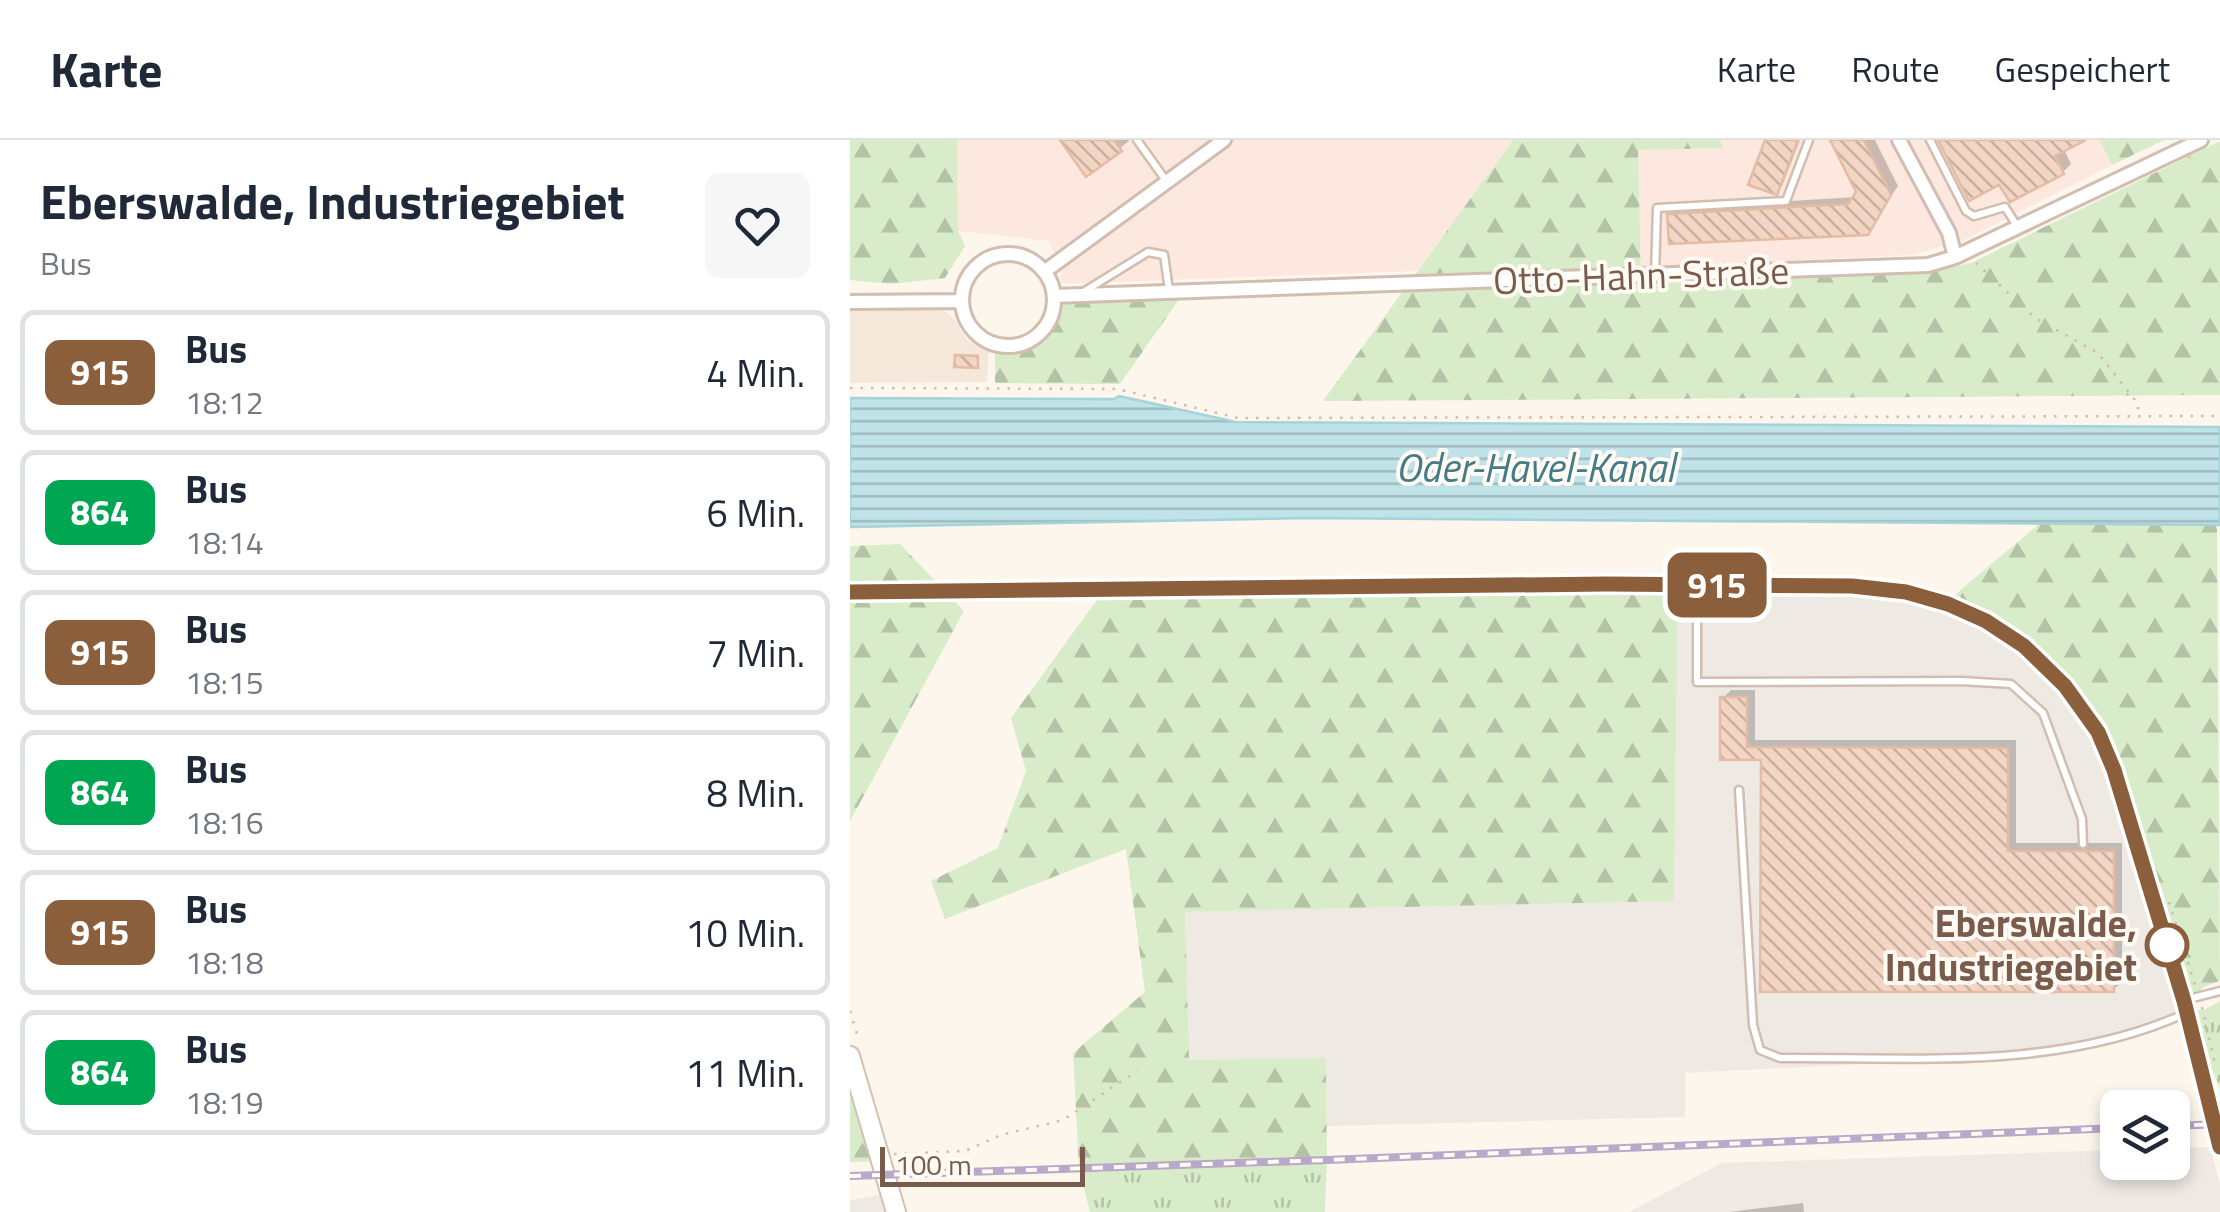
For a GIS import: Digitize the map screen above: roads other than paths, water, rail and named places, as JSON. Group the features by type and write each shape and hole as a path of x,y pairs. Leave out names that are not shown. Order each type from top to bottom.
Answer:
{"main road":[{"path":"850,1056 896,1212"}],"street":[{"path":"1044,272 1224,140"},
{"path":"1899,140 1960,255"},
{"name":"Otto-Hahn-Straße","path":"1054,296 1928,265 1960,255 2201,140"},
{"path":"992,256 1021,256 1044,272 1054,296 1047,324 1025,342 1010,346 996,344 972,328 962,301 970,274 992,256"},
{"path":"850,302 962,301"},
{"path":"850,592 1852,586 1906,592 1964,610 2024,646 2065,686 2084,710 2106,750 2185,1006 2220,1146"}],"lane":[{"path":"1137,140 1167,182"},
{"path":"1654,274 1656,208 1786,201 1809,140"},
{"path":"1930,140 1970,214 2005,207 2018,227"},
{"path":"1079,295 1148,252 1164,254 1169,292"},
{"path":"1697,585 1697,682 2012,684 2043,713 2082,818 2083,844"},
{"path":"1739,790 1753,1024 1760,1050 1780,1058 2024,1056 2086,1046 2162,1023 2199,997 2220,991"}],"water":[{"name":"Oder-Havel-Kanal","path":"1119,396 1236,422 2220,427 2220,525 1307,518 850,527 850,398"}],"railway":[{"path":"2190,1125 2220,1124"},
{"path":"850,1176 2100,1129"}],"place":[{"name":"Eberswalde, Industriegebiet","path":"2167,945"}]}
